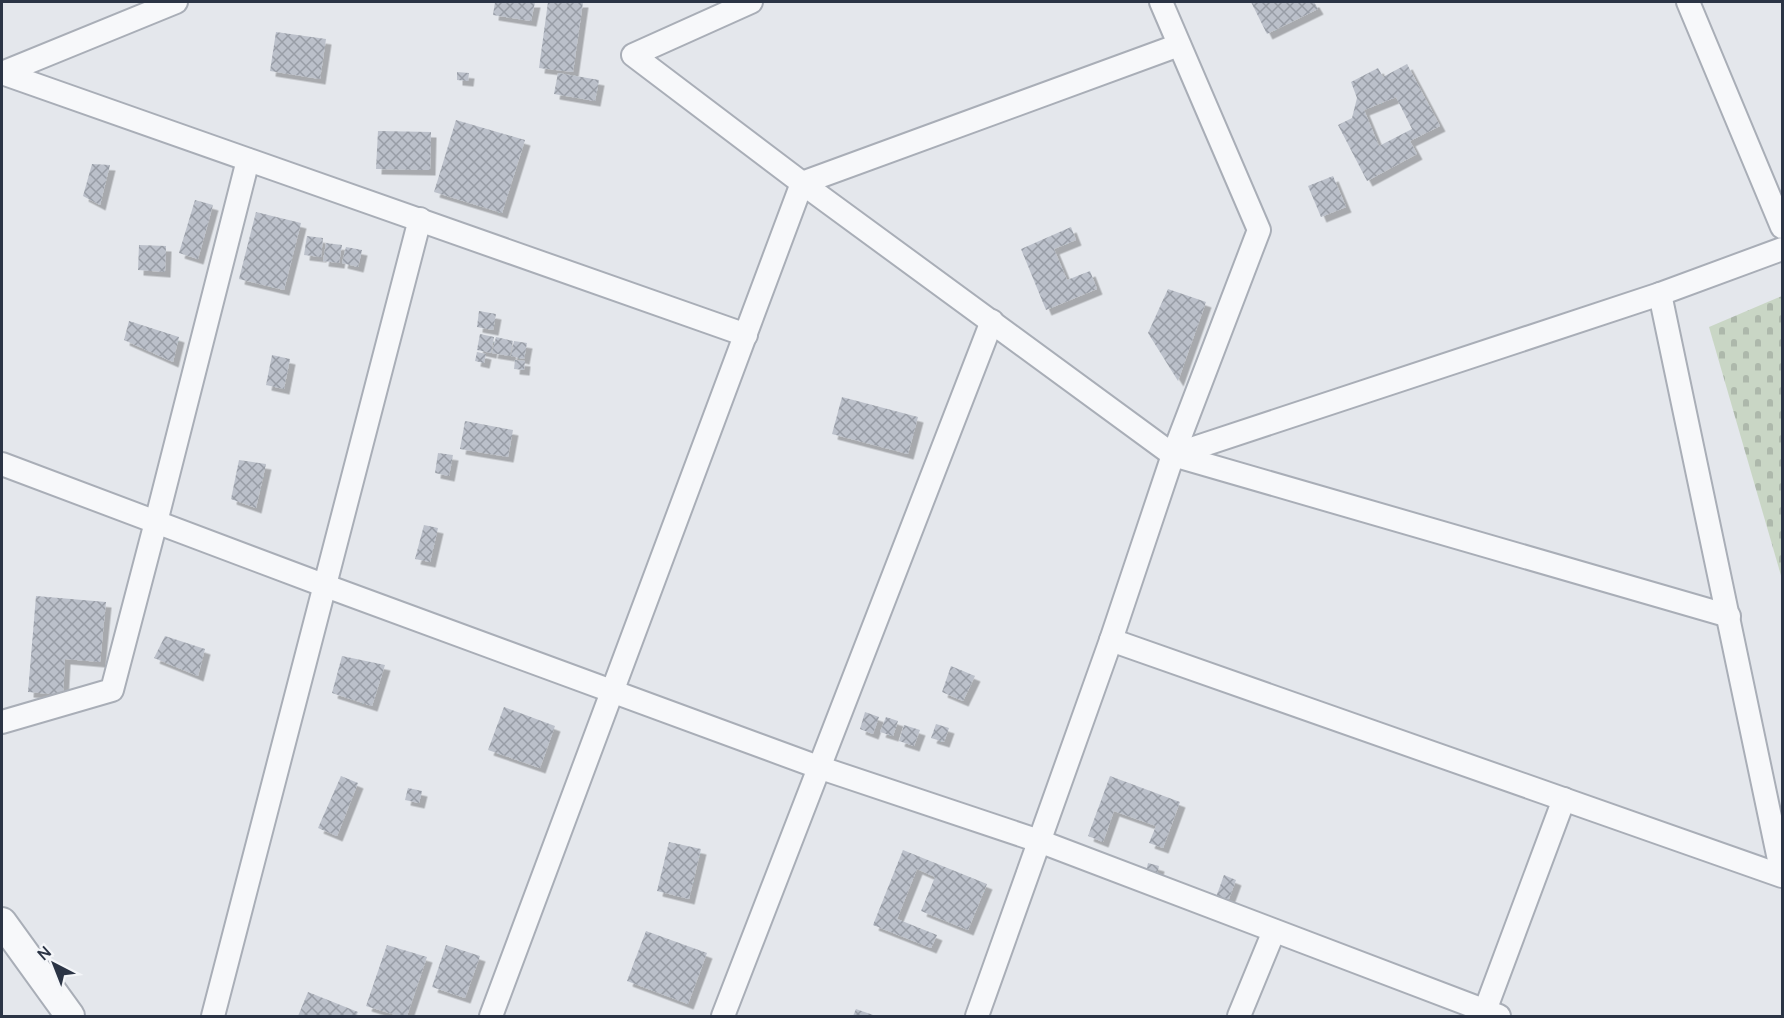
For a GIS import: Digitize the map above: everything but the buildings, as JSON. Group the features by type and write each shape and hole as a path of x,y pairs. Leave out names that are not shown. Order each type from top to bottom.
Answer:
{"street":[{"path":"2,73 176,2"},
{"path":"751,2 633,55 802,183 1173,455 1729,616"},
{"path":"977,1017 1111,640 1173,455 1259,230 1161,2"},
{"path":"1688,2 1782,227"},
{"path":"491,1017 802,183 1179,45"},
{"path":"2,73 746,334"},
{"path":"2,722 112,690 248,160"},
{"path":"213,1017 420,219"},
{"path":"1173,455 1660,294 1782,249"},
{"path":"1660,294 1782,875"},
{"path":"723,1017 992,321"},
{"path":"2,464 818,767 1039,841 1489,1015 1563,798"},
{"path":"1111,640 1782,875"},
{"path":"2,922 70,1017"},
{"path":"1239,1017 1274,931"}],"green space":[{"path":"1782,296 1782,579 1709,327"}]}
